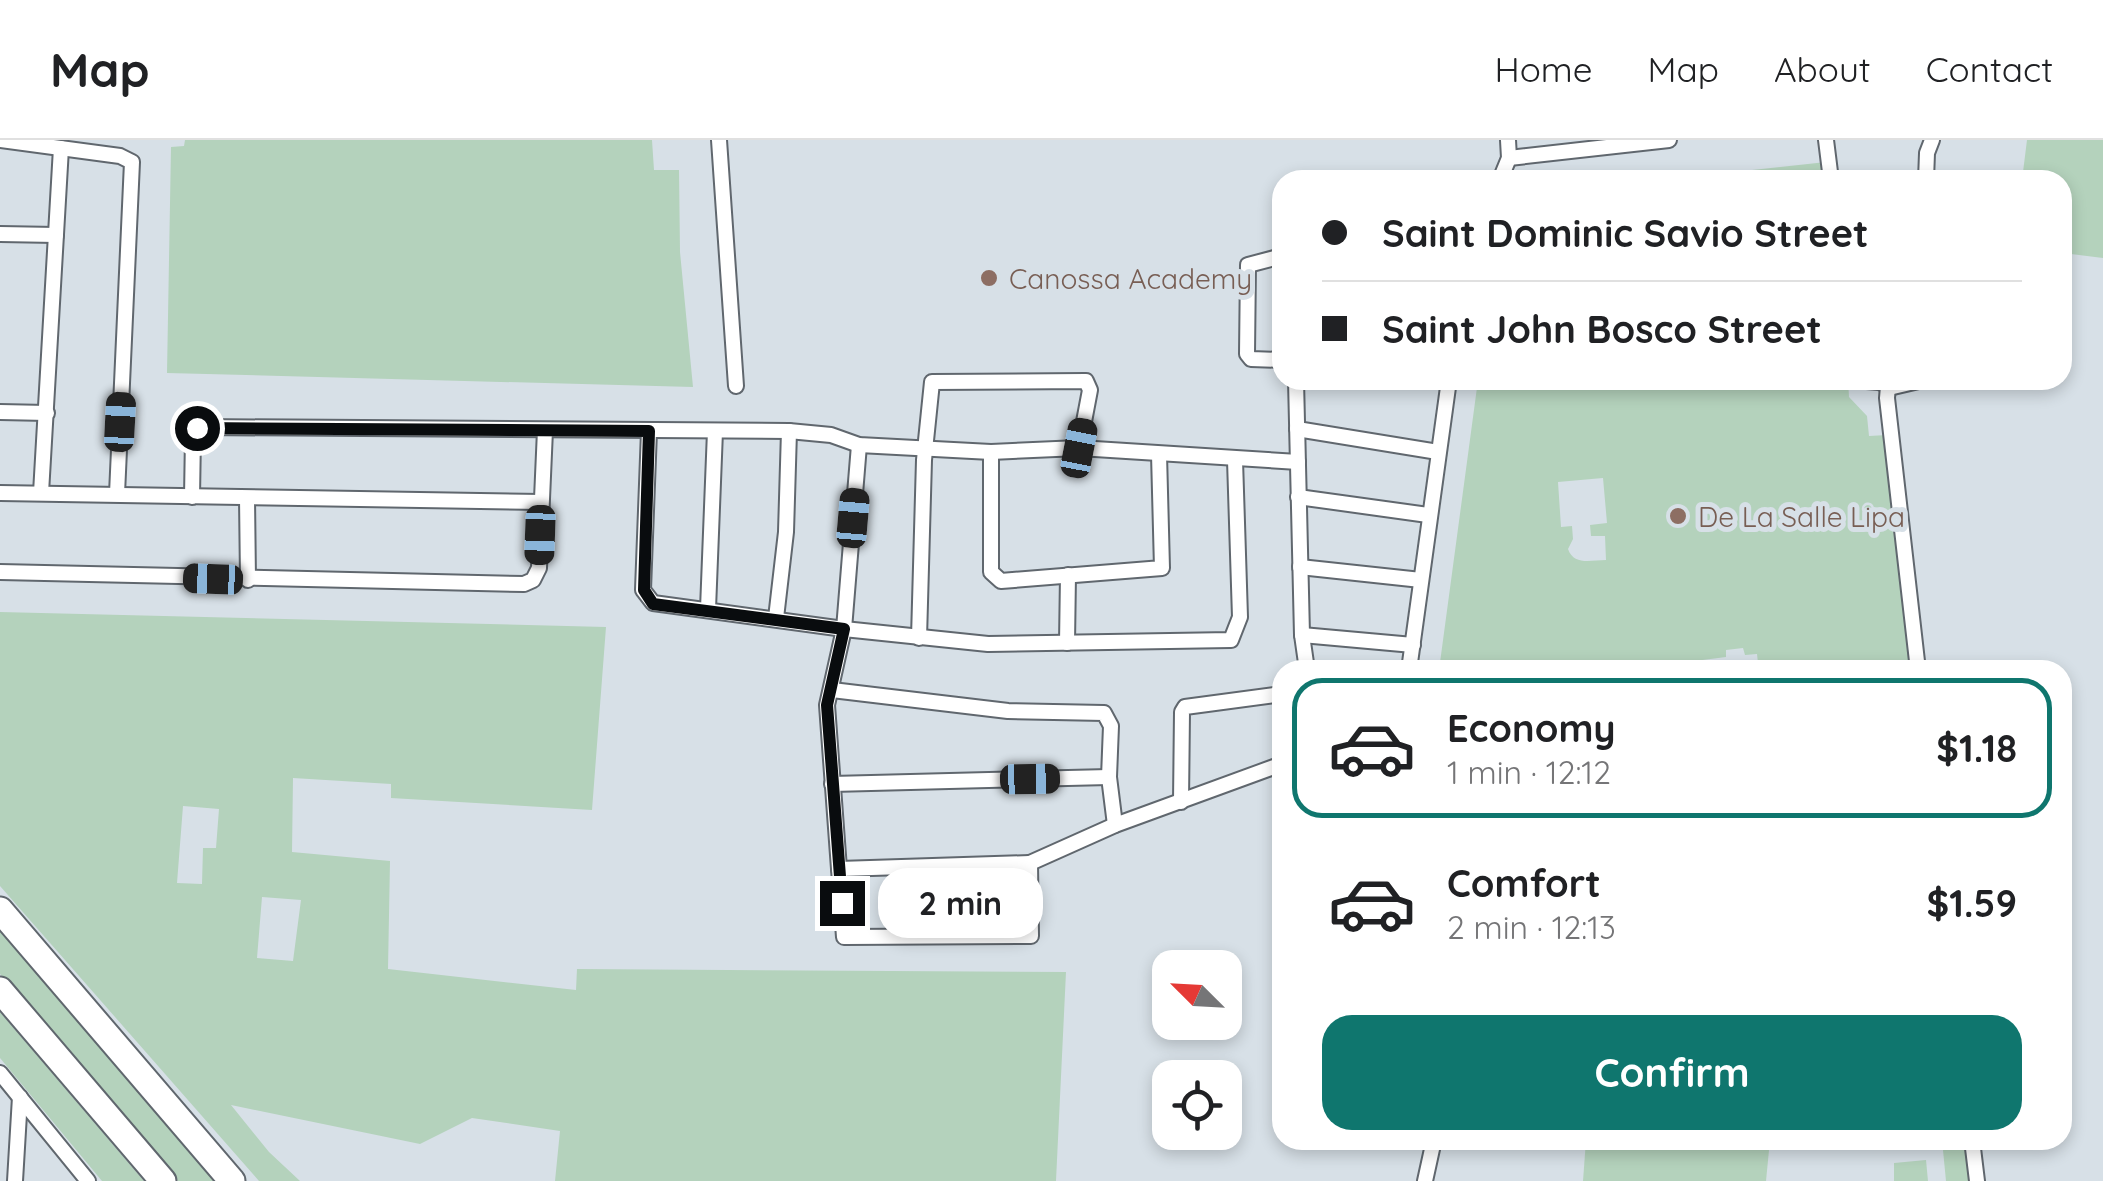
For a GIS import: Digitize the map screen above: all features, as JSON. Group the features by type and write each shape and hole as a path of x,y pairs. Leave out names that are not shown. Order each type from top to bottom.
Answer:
{"highway":[{"path":"0,910 232,1181"},
{"path":"0,990 163,1181"}],"street":[{"path":"1,140 125,156 132,166 117,494"},
{"path":"719,140 736,386"},
{"path":"1504,170 1508,140"},
{"path":"1508,158 1669,140"},
{"path":"1826,140 1829,170"},
{"path":"1926,170 1932,140"},
{"path":"41,493 61,148"},
{"path":"0,234 56,236"},
{"path":"1272,259 1248,265 1247,354 1251,359 1272,360"},
{"path":"919,638 926,448 934,380 1082,379 1090,390 1079,448"},
{"path":"1296,390 1306,660"},
{"path":"1411,660 1447,390"},
{"path":"1887,390 1917,660"},
{"path":"0,412 46,413"},
{"path":"192,496 193,436 200,427 789,431 831,435 860,445 991,452 1079,448 1298,462"},
{"path":"1297,429 1438,452"},
{"path":"0,572 524,584 532,580 539,568 546,430"},
{"path":"649,431 644,595 653,604 988,644 1231,640 1240,618 1235,460"},
{"path":"708,610 715,431"},
{"path":"776,618 787,522 789,431"},
{"path":"860,445 844,629 827,705 844,937 1032,936 1030,863"},
{"path":"991,452 991,572 1001,581 1162,568 1159,454"},
{"path":"0,493 541,502"},
{"path":"1298,496 1428,515"},
{"path":"247,498 248,580"},
{"path":"1300,567 1421,580"},
{"path":"1068,575 1068,644"},
{"path":"1302,635 1413,645"},
{"path":"832,690 1008,711 1104,713 1111,726 1109,778 1115,825"},
{"path":"1181,802 1184,708 1272,695"},
{"path":"839,869 1030,863 1115,825 1272,768"},
{"path":"832,784 1109,778"},
{"path":"0,1073 85,1179"},
{"path":"15,1181 20,1097"},
{"path":"1425,1181 1432,1150"},
{"path":"1973,1150 1977,1181"}],"green space":[{"path":"185,140 652,140 654,170 679,170 680,252 693,387 167,373 171,147 184,146"},
{"path":"2027,140 2103,140 2103,258 2072,254 2072,170 2023,170"},
{"path":"1826,162 1827,170 1752,170"},
{"name":"De La Salle Lipa","path":"1477,390 1849,390 1849,397 1867,416 1869,436 1887,435 1912,660 1758,660 1757,654 1745,655 1743,648 1726,650 1726,657 1440,660","holes":["1603,478 1607,523 1590,525 1591,536 1605,536 1606,560 1584,561 1571,554 1568,549 1573,539 1572,526 1561,527 1558,482"]},
{"path":"0,612 606,627 592,810 391,798 391,784 293,778 292,852 390,861 388,969 576,990 577,969 1066,972 1056,1181 555,1181 560,1131 472,1118 420,1144 231,1105 269,1152 300,1181 259,1181 0,886","holes":["183,806 219,809 216,848 203,848 202,884 177,883","262,897 301,900 293,961 257,958"]},
{"path":"0,925 220,1181 178,1181 0,974"},
{"path":"0,1012 144,1181 102,1181 0,1058"},
{"path":"1585,1150 1769,1150 1766,1181 1583,1181"},
{"path":"1943,1150 1965,1150 1969,1181 1946,1181"},
{"path":"1926,1160 1928,1181 1894,1181 1894,1163"}],"place":[{"name":"Canossa Academy","path":"989,278"},
{"name":"De La Salle Lipa","path":"1678,516"}],"route":[{"path":"197,428 649,431 644,595 653,604 844,629 827,705 842,903"}]}
